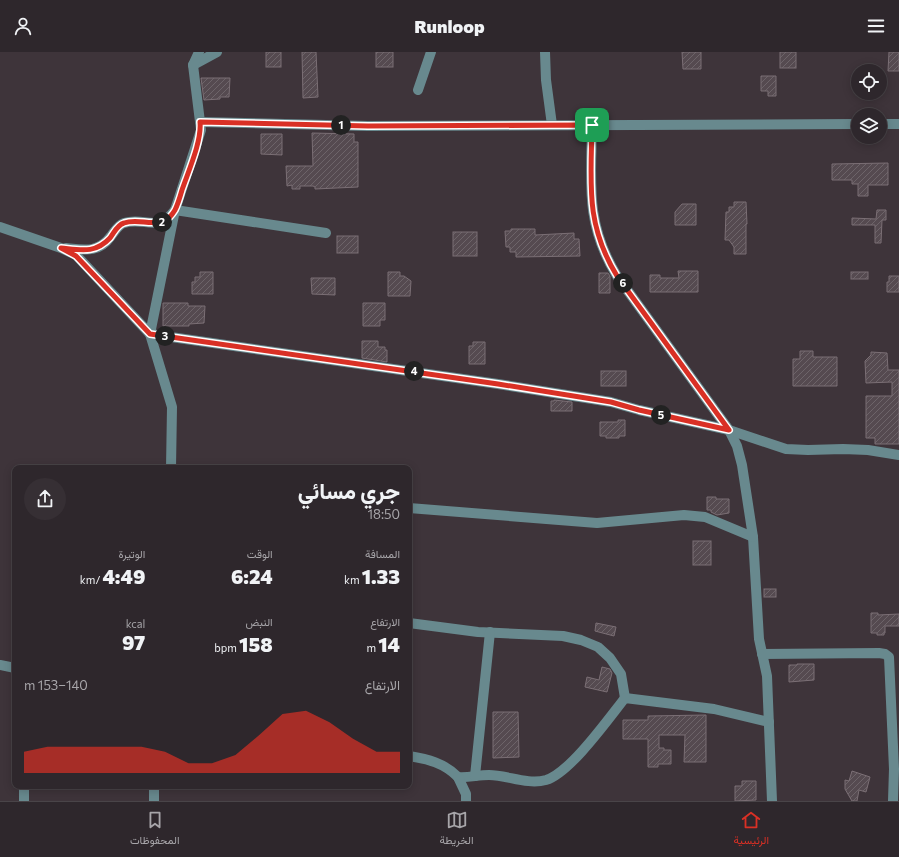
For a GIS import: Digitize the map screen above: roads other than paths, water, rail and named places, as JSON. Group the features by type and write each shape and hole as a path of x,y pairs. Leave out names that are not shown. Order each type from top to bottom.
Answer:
{"street":[{"path":"150,334 175,210 201,130 193,65 199,52"},
{"path":"193,65 216,52"},
{"path":"418,90 431,52"},
{"path":"545,52 546,80 552,125"},
{"path":"200,122 368,126 851,124"},
{"path":"887,124 899,124"},
{"path":"592,125 592,210 606,255 617,276 729,430 737,446 742,465 753,537 758,632 767,676 772,801"},
{"path":"175,210 326,233"},
{"path":"61,248 90,250 100,247 117,228 124,223 152,223 163,221 169,218 175,210"},
{"path":"0,227 61,248 76,256 150,334 172,407 171,465"},
{"path":"150,334 498,384 611,402 639,410 729,430 786,450 843,448 899,455"},
{"path":"412,508 598,523 684,516 705,517 753,537"},
{"path":"412,623 467,631 563,636 581,640 598,647 610,658 621,674 626,698"},
{"path":"474,776 490,632"},
{"path":"762,654 879,653 885,654 889,657 896,769 892,801"},
{"path":"0,665 12,667"},
{"path":"626,698 714,709 769,722"},
{"path":"458,777 488,775 537,781 547,780 557,775 574,760 626,698"},
{"path":"412,757 440,763 451,770 458,777 466,794 466,801"},
{"path":"24,789 24,801"},
{"path":"154,789 154,801"}]}
